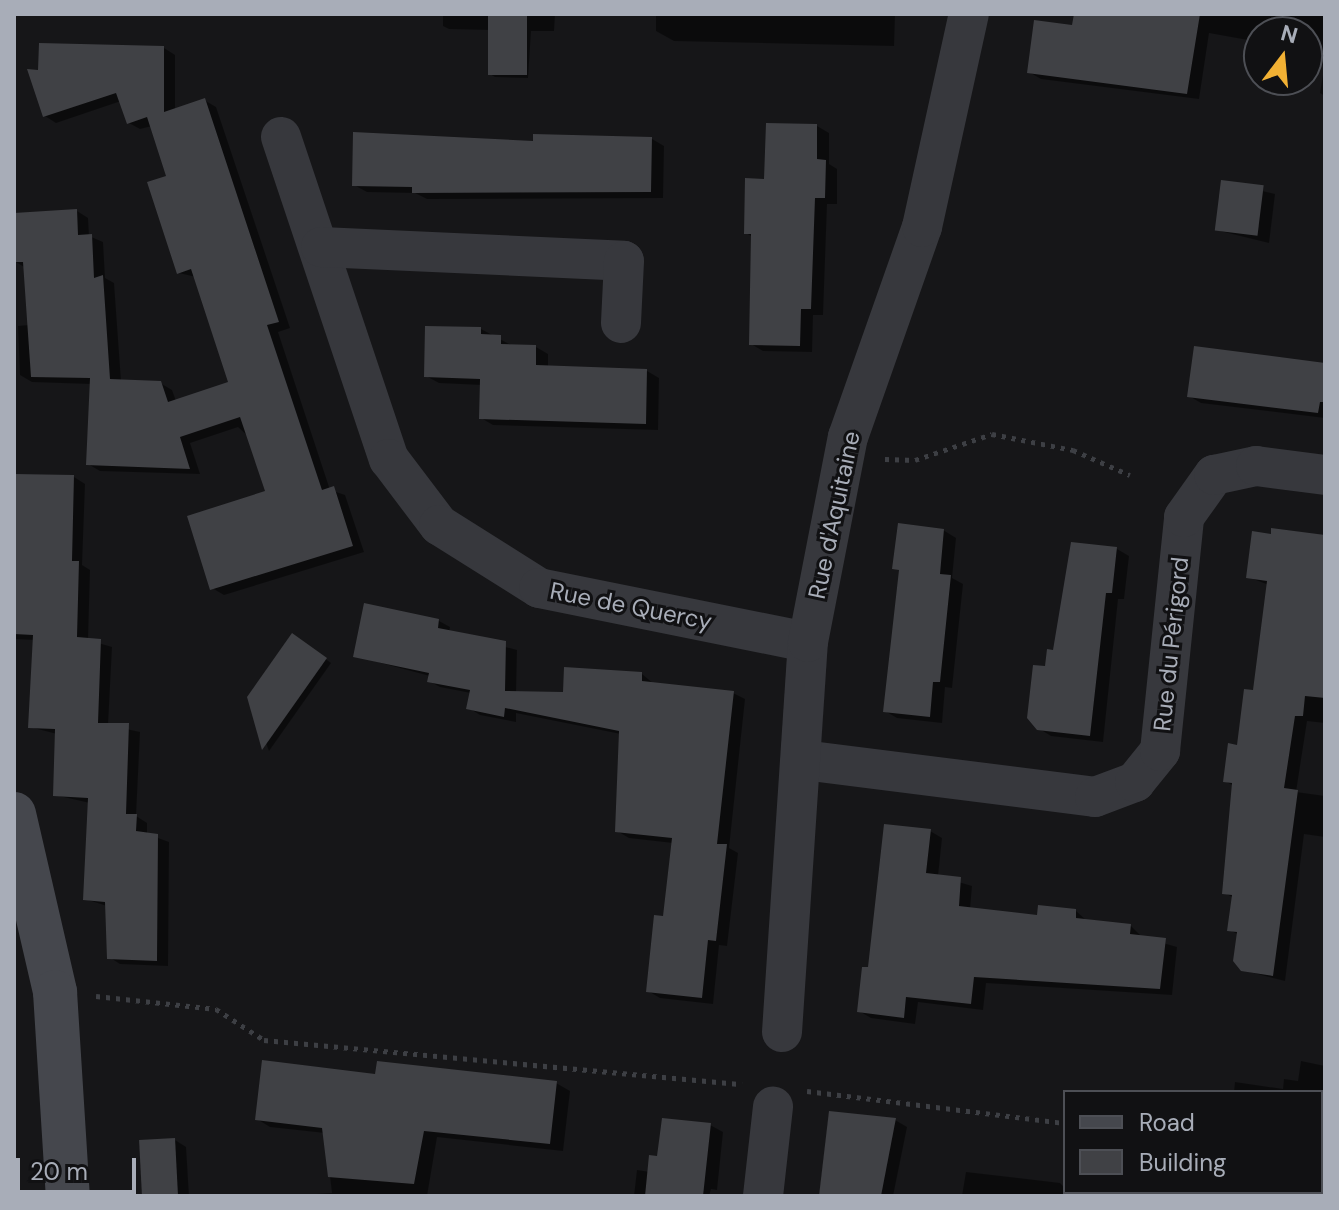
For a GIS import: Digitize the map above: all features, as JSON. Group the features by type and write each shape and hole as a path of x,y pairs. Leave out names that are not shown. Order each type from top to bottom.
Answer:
{"street":[{"name":"Rue d'Aquitaine","path":"782,1032 803,760 808,642 844,458 922,227 969,14"},
{"name":"Rue de Quercy","path":"281,137 321,247 389,459 439,525 539,588 808,642"},
{"path":"321,247 624,261 621,323"},
{"name":"Rue du Périgord","path":"803,760 1095,797 1135,782 1160,751 1184,517 1214,475 1256,466 1325,475"},
{"path":"14,814 55,992 68,1196"},
{"path":"763,1196 770,1093"}],"path":[{"path":"844,458 915,460 992,434 1073,450 1130,475"},
{"path":"55,992 216,1009 264,1040 1063,1123"}],"building":[{"path":"488,14 527,14 527,75 488,75"},
{"path":"1074,14 1200,14 1187,94 1027,73 1034,20 1072,25"},
{"path":"39,43 164,46 164,112 205,98 279,322 267,325 322,490 334,486 353,546 210,590 187,516 265,491 240,417 180,437 190,469 86,465 90,378 31,377 23,262 14,262 14,213 77,209 78,235 92,234 94,278 103,275 110,379 161,381 168,402 228,382 191,269 177,274 147,182 166,176 147,117 127,124 116,93 43,117 27,69 38,70"},
{"path":"766,123 817,124 817,159 826,160 825,198 815,198 811,309 801,309 800,346 749,345 751,234 744,234 745,178 764,179"},
{"path":"353,132 533,141 533,134 652,137 651,192 412,193 412,187 352,186"},
{"path":"1221,180 1264,185 1257,236 1215,231"},
{"path":"425,326 481,327 481,334 501,335 501,344 536,345 536,365 647,369 646,424 479,419 480,379 424,377"},
{"path":"1194,346 1325,363 1325,402 1320,402 1318,413 1187,397"},
{"path":"14,474 74,475 72,561 79,561 77,637 101,639 98,723 129,723 126,814 137,814 136,831 158,834 157,961 107,959 105,902 83,900 88,798 53,796 55,729 28,728 33,635 14,634"},
{"path":"898,523 944,529 940,574 951,575 940,682 933,682 930,717 883,712 899,570 892,569"},
{"path":"1271,528 1325,535 1325,698 1305,696 1303,716 1295,716 1284,788 1298,790 1273,976 1241,971 1233,961 1237,932 1227,931 1232,895 1222,894 1232,783 1223,782 1228,743 1237,745 1244,689 1253,690 1267,581 1246,578 1252,531 1271,534"},
{"path":"1071,542 1117,547 1112,593 1106,593 1090,736 1037,730 1027,718 1033,665 1045,666 1047,649 1053,650"},
{"path":"364,603 439,619 438,628 506,641 505,691 563,692 564,667 642,672 642,681 734,691 717,844 727,844 716,941 708,940 702,998 646,992 654,915 663,916 672,838 615,832 619,731 505,708 504,717 466,709 470,690 427,682 429,673 353,657"},
{"path":"292,633 327,658 262,750 247,697"},
{"path":"884,824 931,829 926,873 961,877 959,906 1037,915 1038,905 1076,909 1076,918 1131,924 1130,934 1166,938 1160,989 974,977 971,1004 906,997 904,1018 857,1012 862,967 868,967"},
{"path":"262,1060 375,1074 377,1061 557,1081 550,1144 424,1131 414,1184 328,1177 322,1128 255,1120"},
{"path":"829,1111 896,1118 881,1196 819,1196"},
{"path":"662,1118 711,1123 703,1196 645,1196 649,1155 657,1156"},
{"path":"175,1138 178,1196 142,1196 139,1140"}]}
